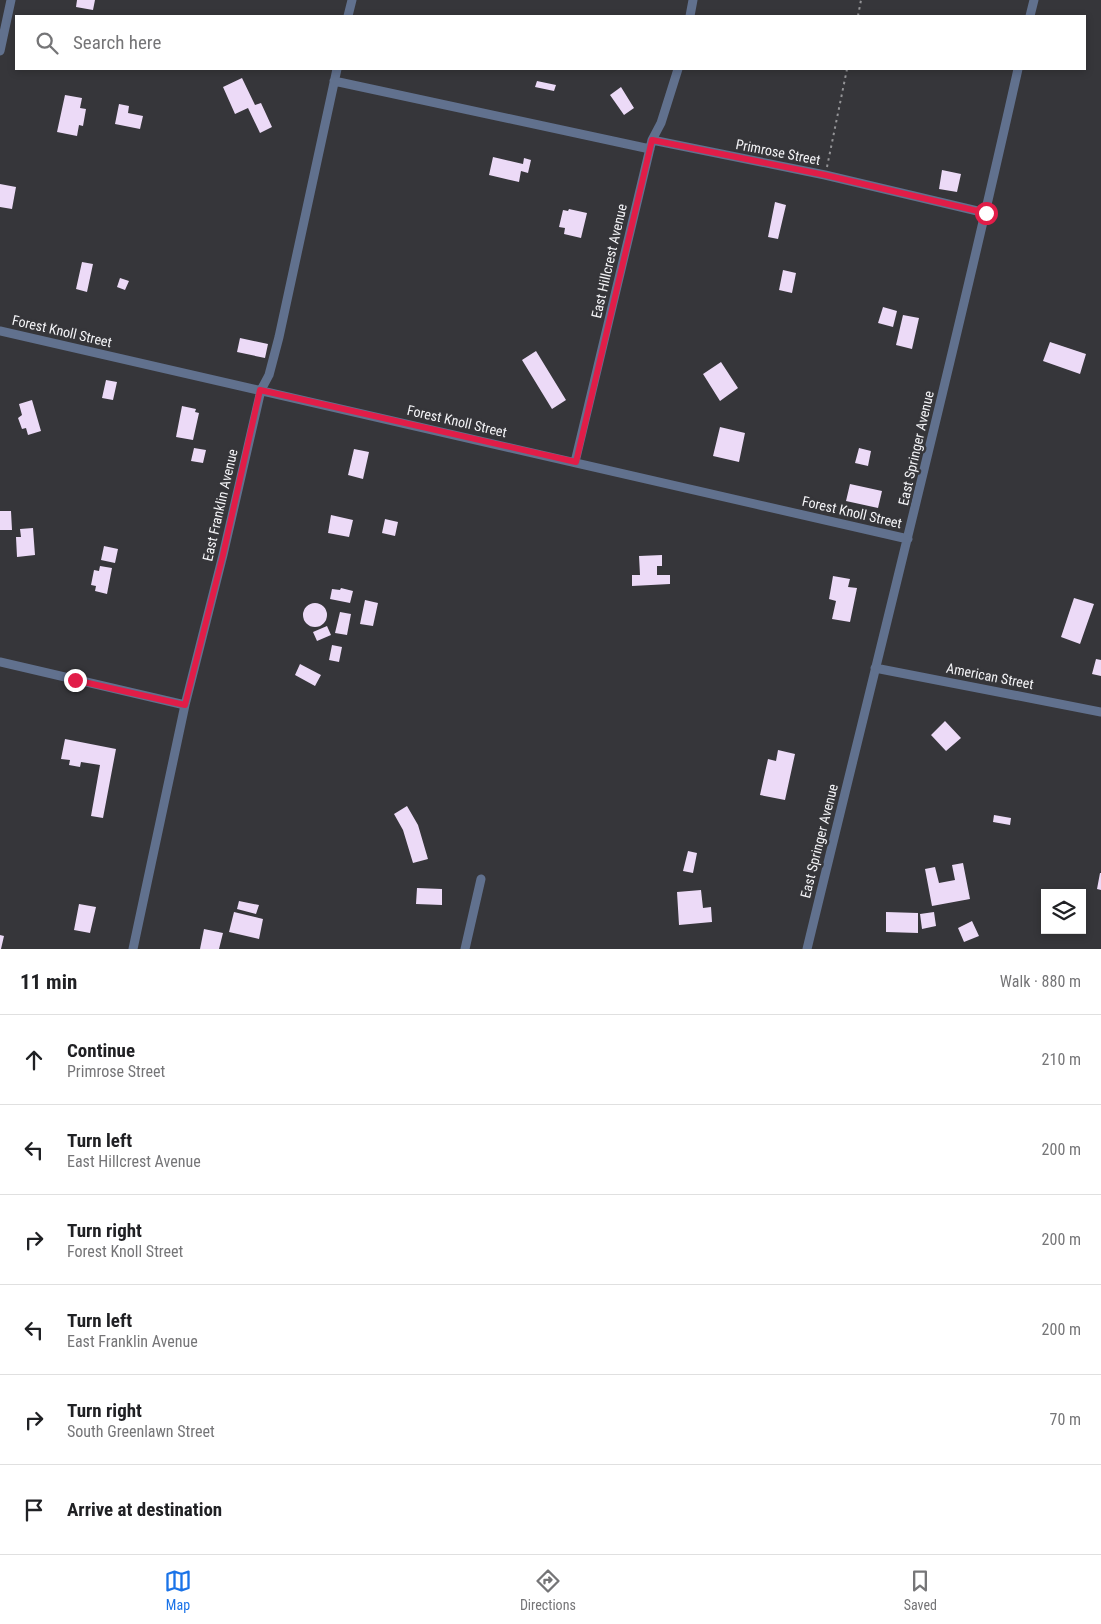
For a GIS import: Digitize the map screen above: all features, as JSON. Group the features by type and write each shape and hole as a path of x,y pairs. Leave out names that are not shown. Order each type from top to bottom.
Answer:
{"street":[{"path":"0,51 11,0"},
{"path":"348,15 352,0"},
{"path":"690,15 694,0"},
{"path":"1030,15 1034,0"},
{"name":"East Franklin Avenue","path":"133,949 185,705 223,555 260,390 269,375 279,337 337,70"},
{"name":"East Hillcrest Avenue","path":"576,462 651,144 661,123 678,70"},
{"name":"East Springer Avenue","path":"807,949 908,539 986,213 1018,70"},
{"name":"Primrose Street","path":"334,81 651,144 825,175 986,213"},
{"name":"Forest Knoll Street","path":"0,331 908,539"},
{"path":"0,662 185,705"},
{"name":"American Street","path":"875,668 1101,712"},
{"path":"465,949 481,879"}],"path":[{"path":"858,15 861,0"},
{"path":"825,175 847,70"}],"building":[{"path":"77,0 95,0 93,10 76,7"},
{"path":"242,78 255,105 261,103 272,127 260,133 248,108 235,114 223,87"},
{"path":"537,81 556,85 554,91 535,87"},
{"path":"621,87 634,108 624,115 610,95"},
{"path":"65,95 82,98 80,108 86,109 83,126 79,125 77,136 57,132"},
{"path":"119,104 129,106 128,113 143,116 140,129 115,124"},
{"path":"493,157 523,164 524,158 531,160 528,173 521,171 519,182 489,175"},
{"path":"942,170 961,174 957,192 939,189"},
{"path":"0,184 16,187 12,209 0,207"},
{"path":"775,202 786,205 778,239 768,237"},
{"path":"569,209 587,213 581,238 564,234 565,228 559,227 563,210 568,211"},
{"path":"82,262 93,264 87,292 76,289"},
{"path":"783,270 796,273 792,293 779,290"},
{"path":"120,278 129,281 125,290 117,287"},
{"path":"883,307 897,311 893,327 878,323"},
{"path":"903,315 919,318 912,349 896,345"},
{"path":"240,338 268,344 265,358 237,352"},
{"path":"1050,342 1086,354 1080,374 1043,361"},
{"path":"536,351 566,400 552,409 522,360"},
{"path":"721,362 738,388 720,401 703,374"},
{"path":"106,380 117,382 113,400 102,398"},
{"path":"32,400 41,431 28,435 26,428 22,429 18,418 22,415 19,404"},
{"path":"182,406 196,409 195,412 199,413 193,440 176,437"},
{"path":"720,427 745,433 739,462 713,456"},
{"path":"194,448 206,450 203,463 191,461"},
{"path":"859,448 871,451 868,466 855,463"},
{"path":"354,449 369,452 363,479 348,475"},
{"path":"850,484 882,491 878,508 846,501"},
{"path":"0,511 11,511 12,530 0,530"},
{"path":"331,515 353,520 349,537 328,533"},
{"path":"385,519 398,522 395,536 382,533"},
{"path":"33,528 35,555 17,557 16,537 21,537 20,529"},
{"path":"104,546 118,549 115,563 101,560"},
{"path":"662,555 662,566 657,566 657,575 670,575 670,584 632,586 632,575 640,575 639,556"},
{"path":"100,566 112,568 107,594 95,591 96,586 91,585 94,570 99,571"},
{"path":"833,576 850,579 848,587 857,588 850,622 832,619 836,601 829,599"},
{"path":"341,588 353,591 350,603 330,599 332,589 340,590"},
{"path":"1074,598 1094,604 1080,644 1061,637"},
{"path":"365,600 378,603 373,626 360,624"},
{"path":"315,603 320,604 326,610 326,620 320,626 315,627 310,626 304,620 303,615 304,610 310,604"},
{"path":"340,612 351,614 347,635 335,633"},
{"path":"327,626 331,635 317,641 313,632"},
{"path":"332,645 342,647 339,662 329,660"},
{"path":"1096,659 1101,660 1101,676 1092,674"},
{"path":"300,664 321,675 315,686 295,675"},
{"path":"945,721 961,738 946,751 931,735"},
{"path":"65,739 116,749 103,818 91,816 100,765 81,762 80,767 69,765 70,760 61,759"},
{"path":"778,750 795,754 785,800 760,795 768,759 776,761"},
{"path":"407,806 418,825 428,859 413,863 403,830 394,814"},
{"path":"994,815 1011,818 1010,825 993,822"},
{"path":"688,851 697,853 693,873 683,871"},
{"path":"963,863 970,899 932,906 925,869 935,867 939,883 955,880 952,865"},
{"path":"1101,873 1101,890 1097,889"},
{"path":"417,888 442,889 442,905 416,904"},
{"path":"701,890 703,908 711,907 712,922 679,925 677,892"},
{"path":"239,901 259,905 256,914 237,909"},
{"path":"79,904 96,907 90,933 74,930"},
{"path":"234,912 263,919 259,939 229,932"},
{"path":"886,912 918,913 918,933 886,932"},
{"path":"934,912 936,926 922,929 920,914"},
{"path":"972,921 979,936 964,942 958,928"},
{"path":"204,929 223,933 219,949 200,949"},
{"path":"0,935 4,936 1,949 0,949"}],"route":[{"path":"75,680 185,705 223,555 260,390 576,462 652,140 825,175 986,213"}]}
